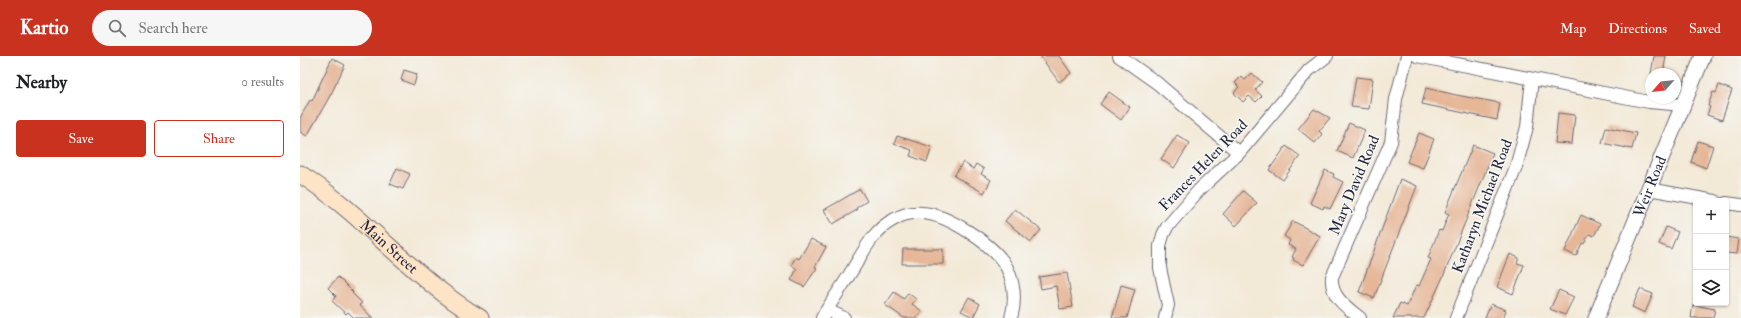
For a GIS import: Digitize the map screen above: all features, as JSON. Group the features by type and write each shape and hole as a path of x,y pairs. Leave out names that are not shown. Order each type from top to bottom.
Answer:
{"main road":[{"name":"Main Street","path":"300,174 315,183 447,296 480,318"}],"street":[{"path":"1120,56 1157,83 1239,153"},
{"name":"Frances Helen Road","path":"1165,318 1168,305 1160,268 1160,246 1167,227 1199,190 1239,153 1309,70 1327,56"},
{"name":"Mary David Road","path":"1360,318 1338,299 1332,284 1332,277 1391,142 1396,99 1407,56"},
{"path":"1417,56 1650,102 1683,105"},
{"name":"Weir Road","path":"1596,318 1703,56"},
{"name":"Katharyn Michael Road","path":"1456,318 1516,167 1527,127 1532,79"},
{"path":"1649,189 1698,198"},
{"path":"1729,203 1741,205"},
{"path":"844,318 825,314 872,240 882,227 902,216 921,212 939,217 961,228 989,247 998,256 1006,266 1014,291 1014,304 1010,318"}],"building":[{"path":"1040,56 1059,56 1071,73 1059,82"},
{"path":"1654,56 1666,56 1664,68 1652,68"},
{"path":"332,58 345,65 331,94 307,136 300,132 300,118 310,100 312,101"},
{"path":"404,70 417,74 414,85 401,80"},
{"path":"1252,73 1262,82 1255,90 1262,96 1256,102 1249,96 1243,102 1234,93 1239,87 1235,83 1241,77 1245,80"},
{"path":"1356,77 1373,79 1369,109 1351,107"},
{"path":"1719,85 1732,90 1722,120 1707,115 1710,107 1708,106 1713,92 1716,93"},
{"path":"1426,88 1500,103 1497,120 1422,104"},
{"path":"1109,92 1130,107 1121,120 1100,104"},
{"path":"1314,109 1330,118 1319,131 1322,134 1315,143 1298,129"},
{"path":"1558,113 1575,115 1572,144 1555,143"},
{"path":"1349,123 1365,130 1353,158 1337,151"},
{"path":"1606,127 1636,133 1632,149 1602,143"},
{"path":"1419,133 1434,139 1423,168 1407,162"},
{"path":"1177,135 1190,143 1174,168 1161,159"},
{"path":"897,136 932,147 927,162 910,156 912,150 894,144"},
{"path":"1698,141 1713,146 1706,168 1691,162"},
{"path":"1473,145 1493,153 1443,277 1424,318 1393,318 1400,303 1407,306 1416,285 1419,286 1431,259 1428,258 1439,230 1442,231 1449,214 1445,212"},
{"path":"1286,146 1300,156 1283,180 1269,170"},
{"path":"963,162 973,169 976,164 984,169 981,174 991,180 984,193 954,176"},
{"path":"397,168 410,174 403,189 390,184"},
{"path":"1325,170 1334,174 1333,177 1343,182 1330,209 1324,206 1323,209 1310,203"},
{"path":"1400,179 1417,186 1374,298 1359,292"},
{"path":"860,189 867,201 856,208 857,210 833,224 824,210"},
{"path":"1243,191 1257,203 1236,226 1223,214"},
{"path":"1015,209 1041,230 1031,242 1005,221"},
{"path":"1581,215 1600,224 1594,236 1589,234 1584,244 1582,243 1576,256 1565,251"},
{"path":"1293,221 1320,236 1303,265 1293,260 1294,258 1292,257 1296,249 1288,245 1290,240 1284,236"},
{"path":"1666,227 1678,232 1671,249 1659,244"},
{"path":"1729,237 1739,239 1737,254 1729,253"},
{"path":"811,239 826,247 815,267 817,268 804,287 791,280 797,269 791,265 796,257 799,259"},
{"path":"903,249 943,249 943,264 902,264"},
{"path":"1510,254 1519,258 1517,263 1524,265 1513,294 1497,287"},
{"path":"1067,273 1073,307 1060,309 1056,286 1041,289 1039,277"},
{"path":"338,277 362,303 359,305 373,318 354,318 348,312 346,314 332,301 336,296 328,288"},
{"path":"1121,285 1135,289 1127,318 1112,318"},
{"path":"1640,289 1653,294 1645,313 1632,307"},
{"path":"1559,290 1574,297 1565,315 1550,309"},
{"path":"894,292 904,299 908,293 916,299 912,304 922,311 917,318 904,318 885,305"},
{"path":"969,297 980,304 973,317 961,311"},
{"path":"1491,304 1506,310 1503,318 1485,318"},
{"path":"1693,305 1715,309 1713,318 1691,318"}]}
